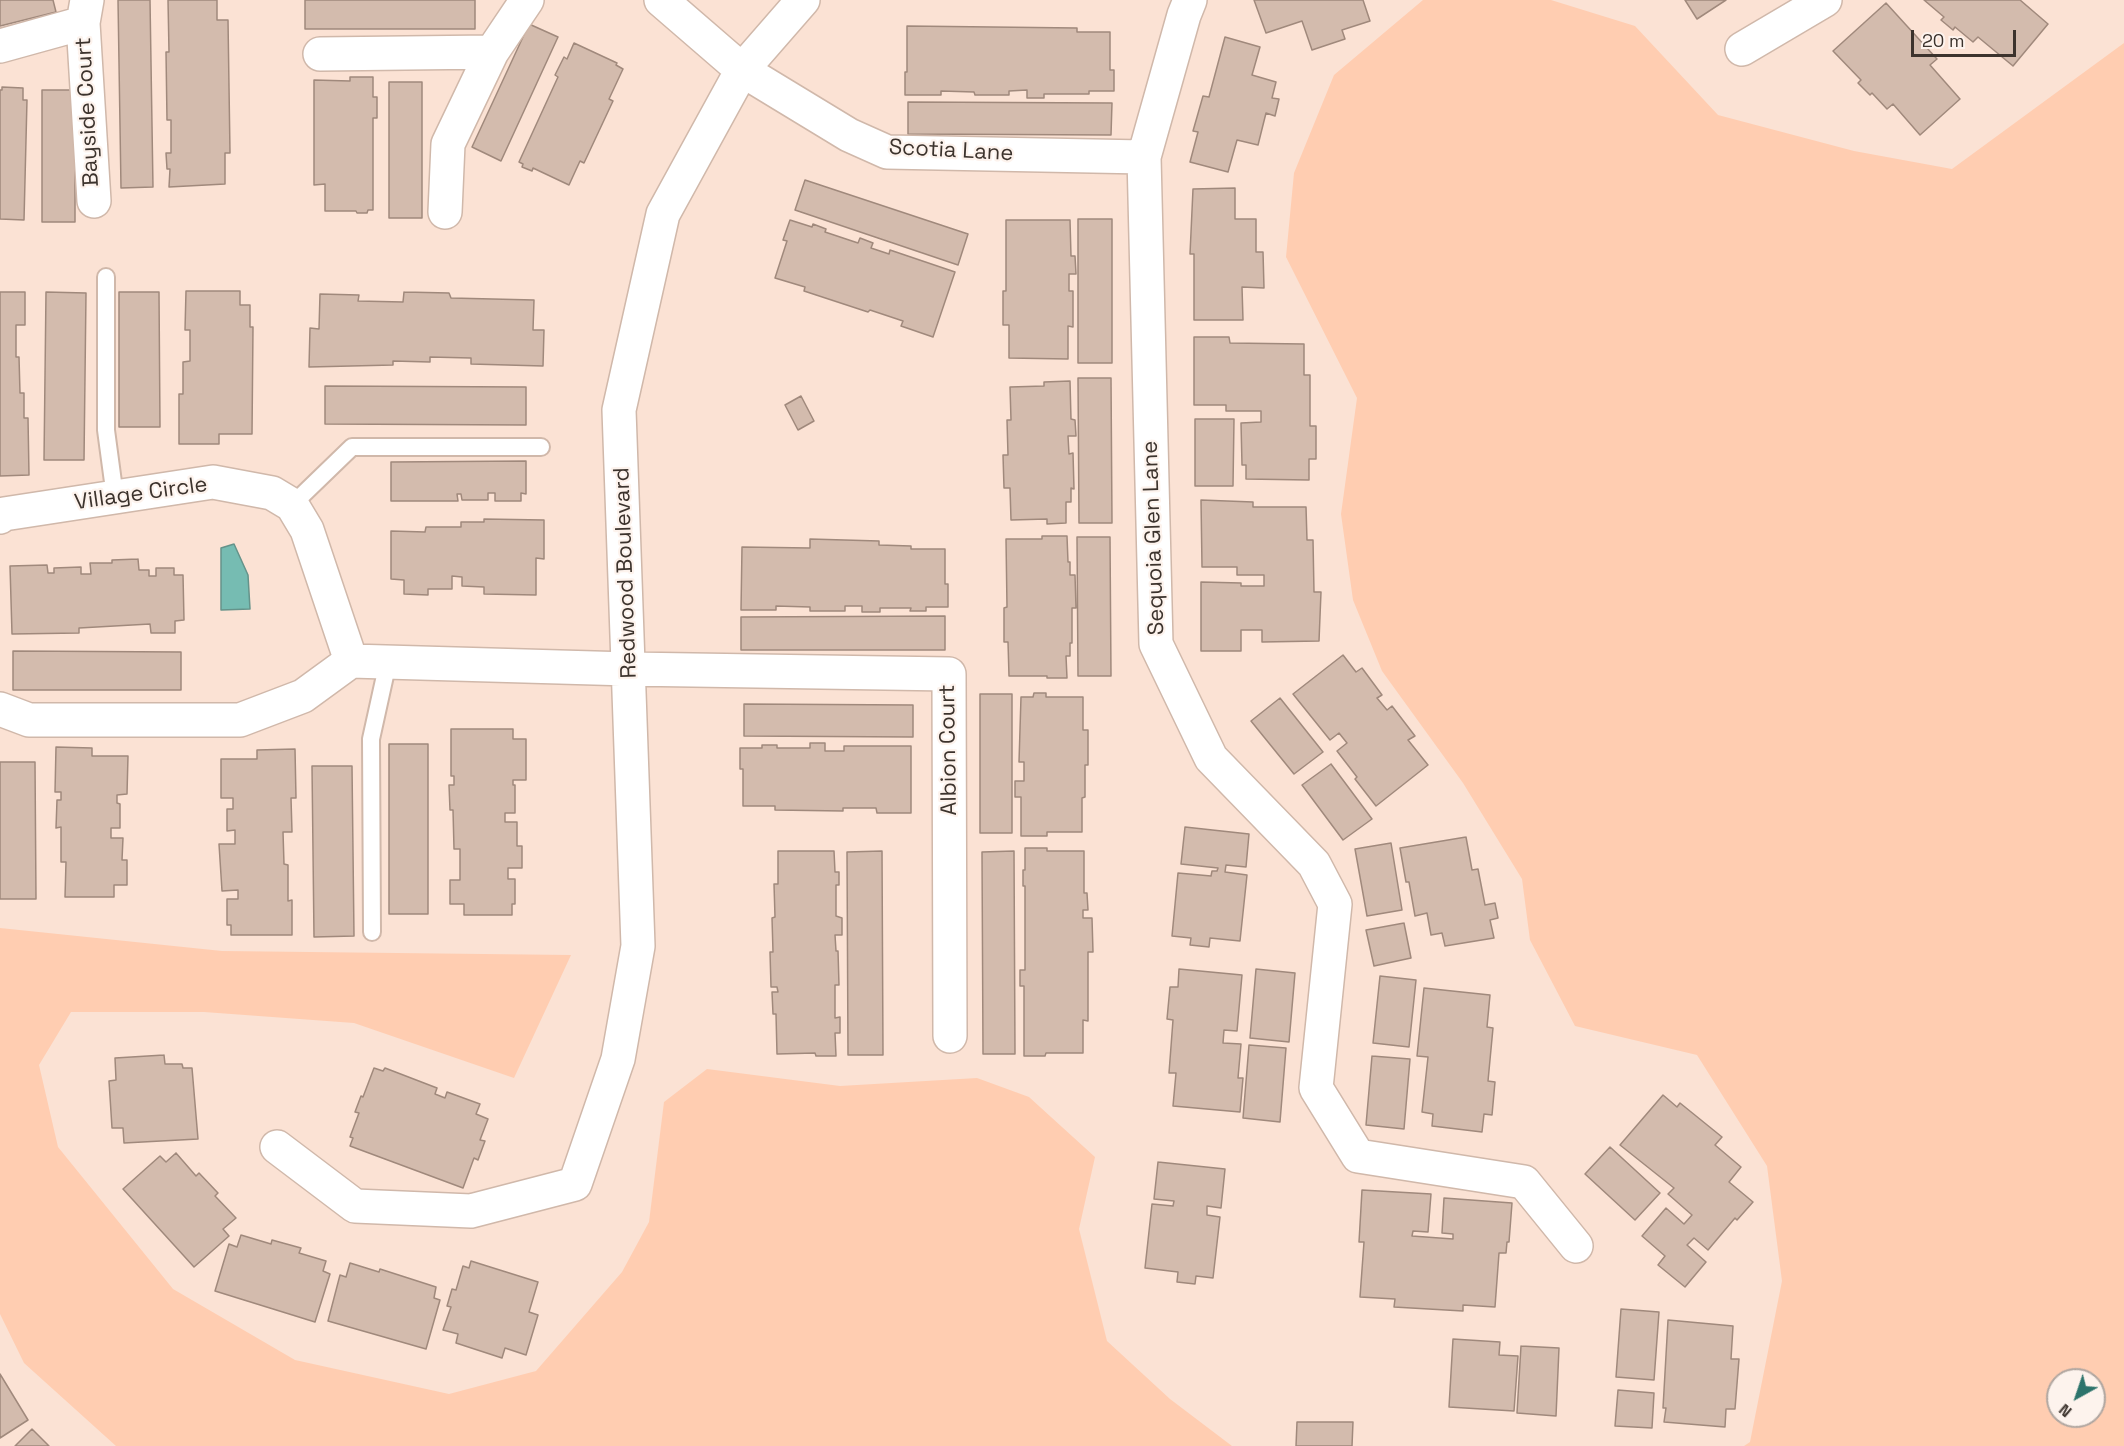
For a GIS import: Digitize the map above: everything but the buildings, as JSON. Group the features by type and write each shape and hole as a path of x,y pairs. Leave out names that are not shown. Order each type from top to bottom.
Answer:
{"street":[{"path":"445,212 448,144 492,52 526,0"},
{"name":"Scotia Lane","path":"661,0 742,69 849,135 887,152 1144,158"},
{"name":"Redwood Boulevard","path":"277,1147 355,1206 471,1211 575,1184 618,1059 638,946 620,410 663,214 742,69 802,0"},
{"name":"Sequoia Glen Lane","path":"1190,0 1144,158 1156,644 1211,758 1314,864 1335,904 1316,1088 1358,1156 1524,1182 1576,1246"},
{"path":"1742,49 1826,0"},
{"name":"Bayside Court","path":"0,46 85,11 94,201"},
{"path":"320,54 492,52"},
{"name":"Village Circle","path":"0,517 4,514 213,482 272,492 292,506 307,530 351,661"},
{"path":"0,709 29,720 240,720 303,696 351,661 629,669"},
{"name":"Albion Court","path":"629,669 950,674 950,1036"}],"lane":[{"path":"106,277 106,430 115,497"},
{"path":"292,506 352,447 541,447"},
{"path":"372,932 371,739 388,662"}],"shaded area":[{"path":"1423,0 1551,0 1635,26 1718,115 1854,151 1952,169 2124,43 2124,1446 1744,1446 1750,1442 1782,1281 1767,1166 1697,1055 1575,1026 1530,940 1522,879 1463,783 1382,671 1353,600 1341,514 1357,398 1286,257 1294,173 1334,75"},
{"path":"0,928 222,951 571,955 514,1078 354,1023 204,1012 71,1012 39,1065 58,1147 173,1289 295,1360 449,1394 536,1371 622,1272 649,1222 664,1102 707,1069 840,1086 977,1078 1029,1097 1095,1157 1079,1229 1107,1341 1170,1399 1232,1446 116,1446 24,1363 0,1314"}],"water":[{"path":"234,544 248,575 250,609 221,610 221,548"}]}
